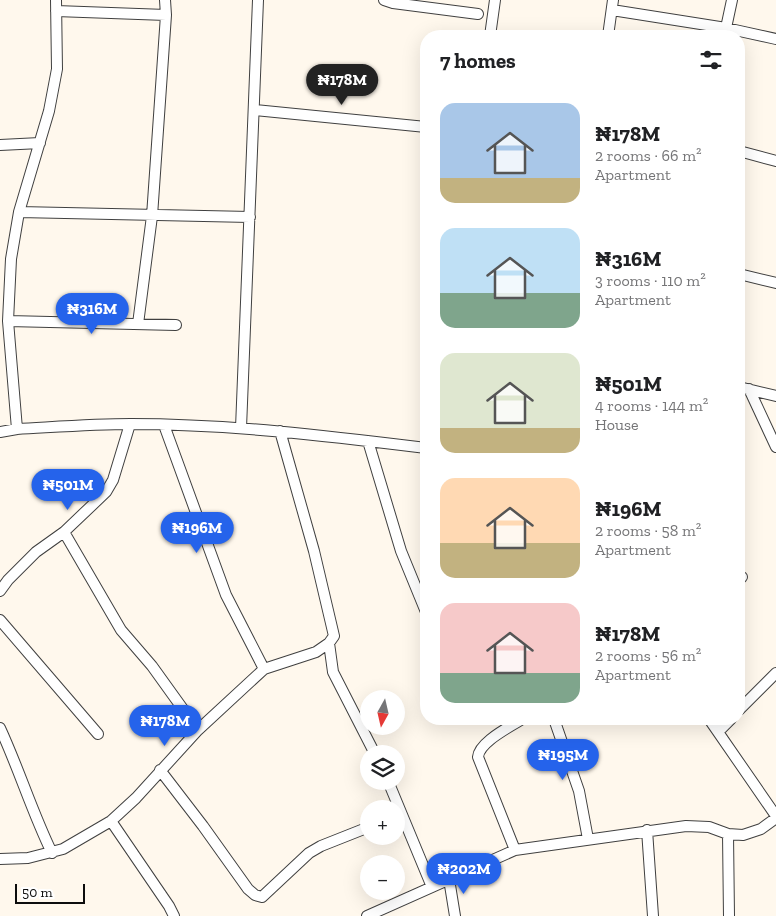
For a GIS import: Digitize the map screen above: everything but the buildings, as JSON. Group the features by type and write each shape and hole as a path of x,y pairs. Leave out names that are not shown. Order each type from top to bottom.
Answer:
{"street":[{"path":"17,429 8,321 11,259 19,212 49,111 57,69 56,0"},
{"path":"138,324 152,216 166,15 165,0"},
{"path":"241,428 258,0"},
{"path":"384,0 392,3 478,14"},
{"path":"491,30 495,0"},
{"path":"731,30 732,0"},
{"path":"609,30 612,5 726,30"},
{"path":"56,11 166,15"},
{"path":"745,33 776,39"},
{"path":"255,110 420,126"},
{"path":"0,145 40,144"},
{"path":"745,153 776,161"},
{"path":"19,212 250,217"},
{"path":"745,275 776,283"},
{"path":"8,321 176,325"},
{"path":"745,388 776,396"},
{"path":"745,390 776,447"},
{"path":"0,591 8,580 36,552 64,532 110,487 130,424"},
{"path":"0,432 17,429 130,424 164,425 280,431 420,447"},
{"path":"164,425 226,595 264,669"},
{"path":"0,859 28,858 52,853 63,849 111,821 136,798 198,730 264,669 316,652 329,643 334,636 314,551 280,431"},
{"path":"368,441 401,550 420,597"},
{"path":"64,532 121,630 152,666 198,730"},
{"path":"0,621 98,734"},
{"path":"329,643 333,672 370,745"},
{"path":"745,704 776,673"},
{"path":"513,725 484,744 478,750 478,757 515,850"},
{"path":"556,725 579,791 588,839"},
{"path":"367,916 515,850 686,826 709,827 728,834 743,835 769,824 776,817 713,725"},
{"path":"718,732 725,725"},
{"path":"0,728 52,853"},
{"path":"160,770 204,826 248,889 255,895 262,897 309,853 360,831"},
{"path":"111,821 174,916"},
{"path":"405,827 432,887"},
{"path":"648,830 653,916"},
{"path":"728,834 729,916"},
{"path":"448,879 456,916"}]}
